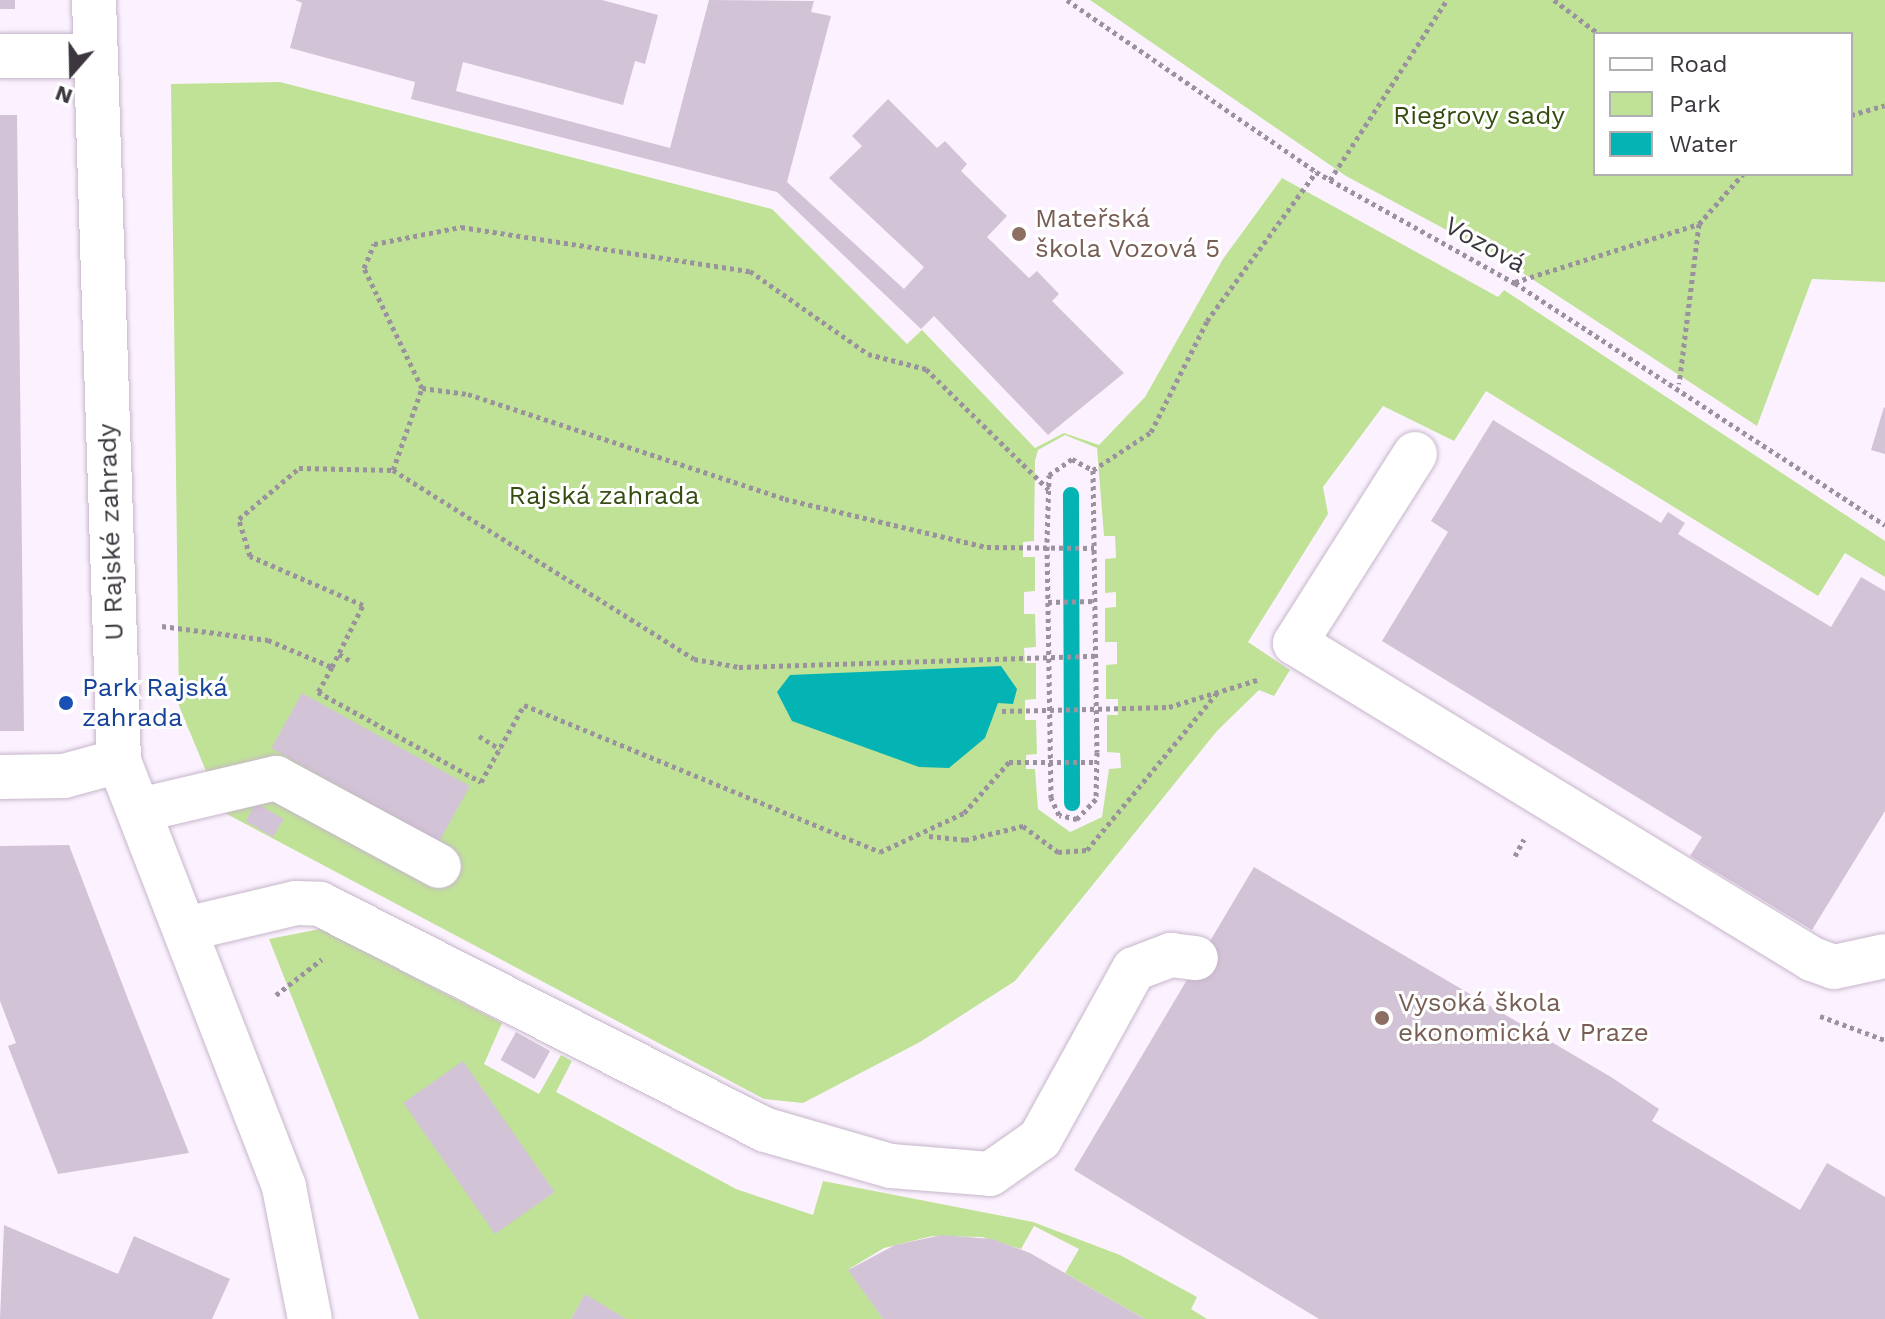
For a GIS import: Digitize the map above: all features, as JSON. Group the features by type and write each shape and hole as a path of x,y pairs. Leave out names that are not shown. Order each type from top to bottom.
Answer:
{"street":[{"name":"U Rajské zahrady","path":"94,0 119,761 284,1187 310,1319"},
{"path":"0,56 94,56"},
{"path":"1415,454 1295,643 1812,959 1834,967 1885,956"},
{"path":"0,777 64,776 119,761"},
{"path":"140,810 276,778 439,866"},
{"path":"186,929 296,903 320,904 766,1130 891,1166 990,1174 1040,1139 1134,969 1171,955 1196,958"}],"path":[{"name":"Vozová","path":"1066,0 1330,181 1515,283 1679,384 1885,525"},
{"path":"1330,181 1447,0"},
{"path":"1554,0 1596,32"},
{"path":"1853,114 1885,105"},
{"path":"1093,470 1151,432 1207,321 1316,172"},
{"path":"1515,283 1699,224 1741,176"},
{"path":"1679,384 1699,224"},
{"path":"393,470 422,388 364,268 374,244 461,227 698,258 776,284 868,354 926,369 1049,490"},
{"path":"422,388 468,394 785,499 987,547 1094,548"},
{"path":"1072,459 1093,470 1096,799 1077,819 1054,808 1048,602 1049,475 1072,459"},
{"path":"1095,656 739,667 694,659 393,470 299,468 239,519 250,556 363,605 318,692 481,782 524,705 880,852 927,836 964,813 1009,762 1097,762"},
{"path":"1048,602 1094,601"},
{"path":"162,626 268,640 332,667"},
{"path":"338,654 352,662"},
{"path":"1002,711 1169,707 1249,678 1266,681"},
{"path":"927,836 965,840 1023,826 1058,852 1087,850 1217,692"},
{"path":"479,736 500,749"},
{"path":"1515,856 1526,835"}],"green space":[{"name":"Riegrovy sady","path":"1090,0 1885,0 1885,282 1812,279 1757,426 1506,262 1346,176"},
{"name":"Rajská zahrada","path":"280,82 772,209 907,344 922,330 1035,448 1064,433 1099,445 1145,397 1223,259 1282,178 1498,297 1504,290 1885,541 1885,577 1845,553 1818,596 1486,391 1454,441 1383,406 1323,487 1328,514 1248,642 1290,670 1274,696 1259,690 1217,731 1015,981 920,1042 803,1103 764,1099 223,812 179,706 171,84","holes":["1065,435 1097,448 1104,536 1115,536 1116,558 1105,559 1105,593 1116,592 1116,607 1105,608 1105,642 1117,642 1117,664 1106,665 1106,699 1118,699 1118,715 1107,715 1107,752 1120,753 1121,768 1109,769 1102,817 1070,832 1038,809 1035,769 1026,769 1026,755 1037,754 1036,720 1025,720 1025,700 1036,699 1036,663 1025,663 1024,648 1036,647 1035,614 1024,614 1024,592 1035,591 1035,557 1023,557 1023,542 1034,541 1035,461 1038,450"]},
{"path":"320,929 502,1023 484,1064 539,1094 561,1055 572,1061 556,1092 736,1189 813,1215 823,1181 1033,1222 1120,1255 1197,1297 1191,1309 1207,1319 1145,1319 1065,1273 1079,1249 1034,1226 1021,1249 982,1237 932,1236 884,1248 849,1269 883,1319 626,1319 585,1295 571,1319 419,1319 269,939"}],"water":[{"path":"1001,666 1017,689 1013,704 998,703 985,738 949,768 919,767 792,721 777,692 790,675"}],"building":[{"path":"0,0 15,0 15,9 0,9"},
{"path":"295,0 602,0 658,15 645,64 635,61 623,105 463,62 456,91 670,148 709,0 814,1 811,12 831,16 787,182 904,289 924,267 829,178 862,146 852,136 888,99 937,148 945,141 967,164 961,171 1007,216 987,237 1029,278 1037,271 1059,294 1052,301 1124,373 1048,435 934,316 921,329 777,192 411,99 415,82 290,48 302,3"},
{"path":"0,115 17,115 24,731 0,731"},
{"path":"1885,408 1885,454 1871,450"},
{"path":"1493,420 1661,523 1668,512 1685,523 1678,534 1831,627 1861,577 1885,591 1885,811 1812,930 1690,856 1702,837 1382,641 1448,532 1431,521"},
{"path":"302,693 470,786 439,841 271,748"},
{"path":"256,803 284,819 273,837 246,821"},
{"path":"69,845 189,1153 58,1174 8,1046 16,1043 0,1001 0,846"},
{"path":"1254,867 1611,1077 1659,1109 1652,1121 1800,1210 1827,1163 1885,1197 1885,1319 1319,1319 1074,1170"},
{"path":"516,1032 550,1051 535,1079 500,1060"},
{"path":"463,1061 555,1192 495,1234 403,1103"},
{"path":"4,1225 118,1274 134,1236 230,1279 212,1319 0,1319"},
{"path":"942,1235 992,1239 1030,1253 1145,1319 883,1319 848,1270 895,1245"},
{"path":"585,1294 626,1319 571,1319"}],"waterway":[{"path":"1071,495 1072,803"}],"place":[{"name":"Mateřská škola Vozová 5","path":"1019,234"},
{"name":"Park Rajská zahrada","path":"66,703"},
{"name":"Vysoká škola ekonomická v Praze","path":"1382,1018"}]}
